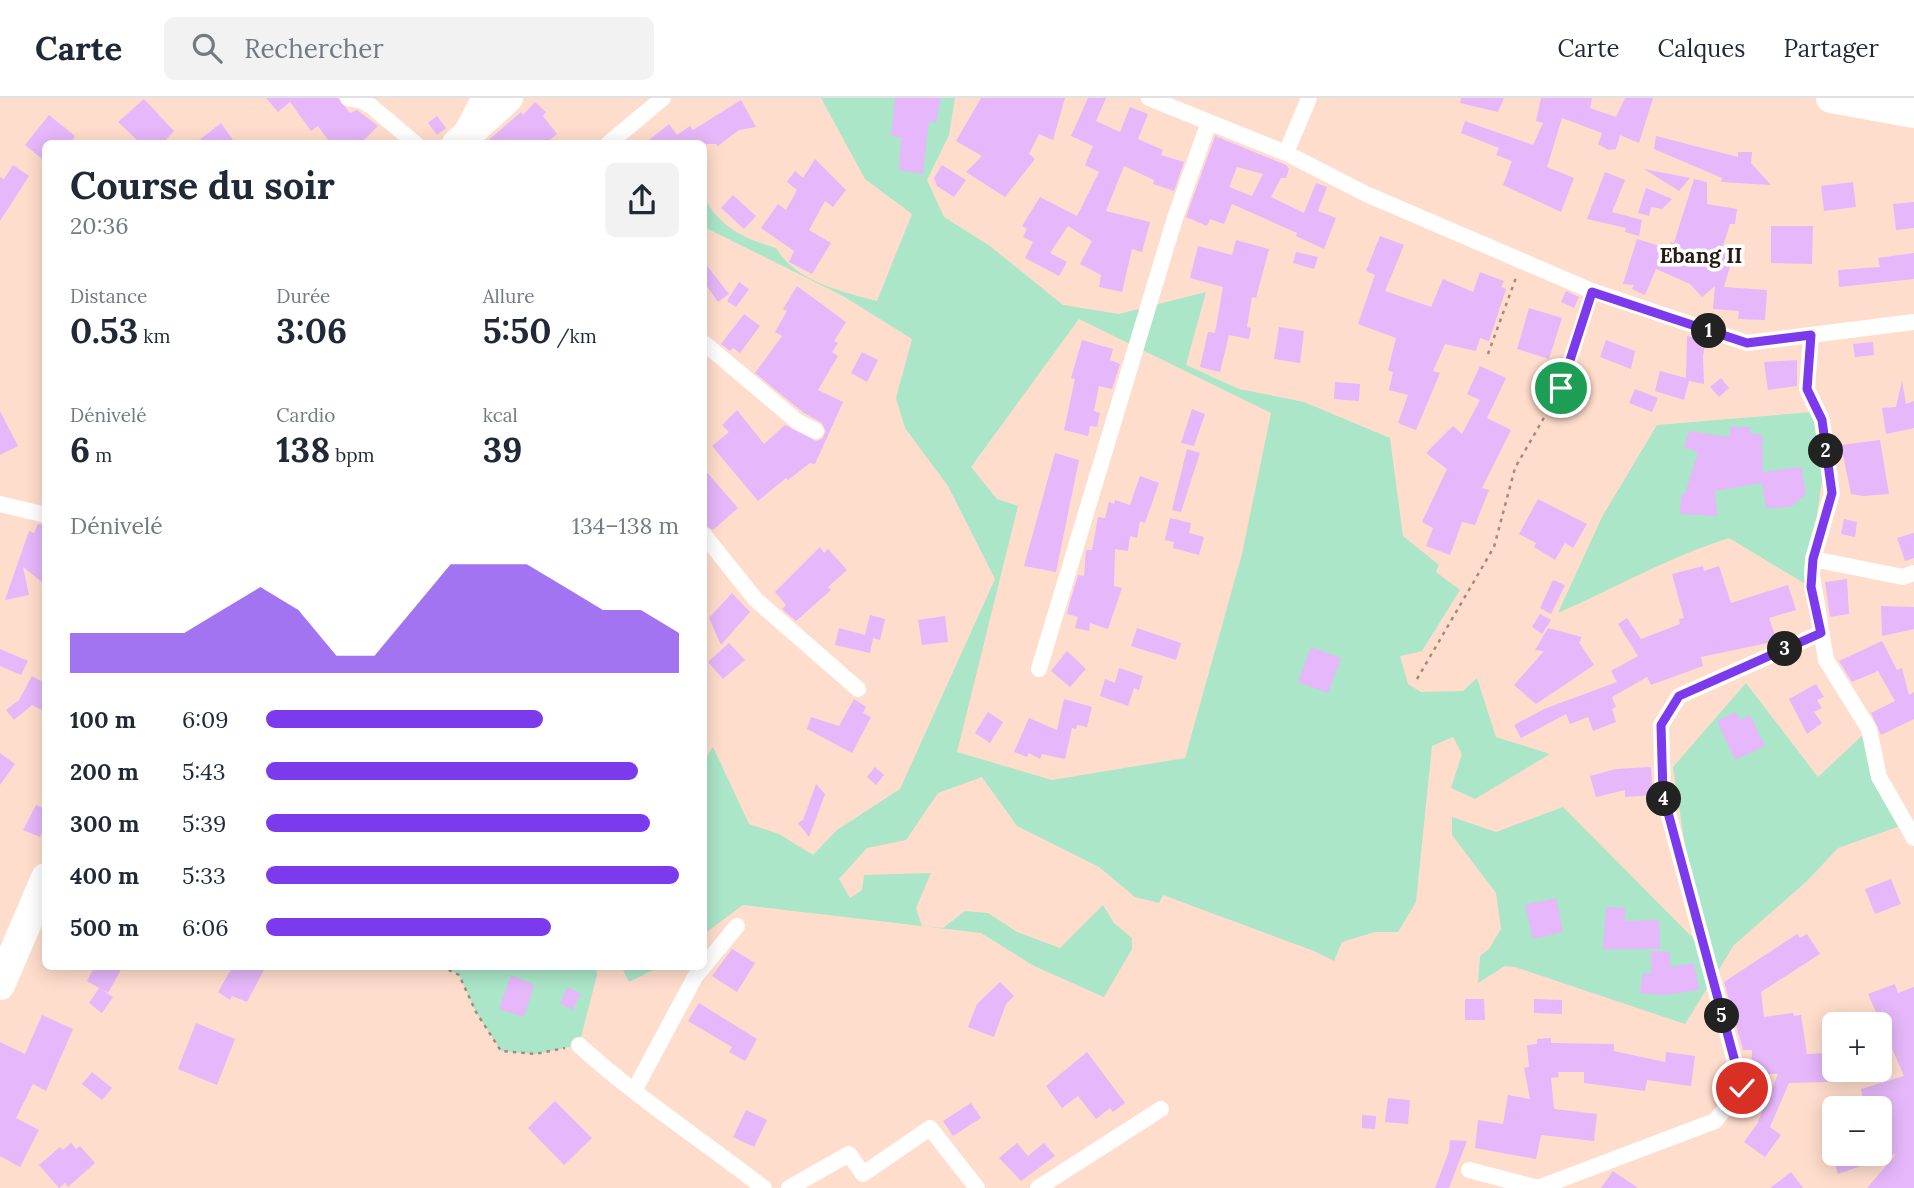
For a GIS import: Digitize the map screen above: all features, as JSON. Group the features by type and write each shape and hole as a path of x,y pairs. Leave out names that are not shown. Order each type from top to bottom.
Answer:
{"highway":[{"path":"461,140 508,98"},
{"path":"1831,98 1914,113"},
{"path":"0,985 42,887"}],"street":[{"path":"348,98 360,100 370,106 411,140"},
{"path":"458,140 479,98"},
{"path":"613,140 663,98"},
{"path":"1149,98 1286,153 1366,194 1592,292 1747,343 1914,321"},
{"path":"1286,153 1308,98"},
{"path":"1039,669 1175,218 1209,122"},
{"path":"1811,335 1807,389 1822,420 1832,493 1813,559 1811,587 1826,660 1869,729 1879,777 1914,838"},
{"path":"707,346 762,394 798,422 816,431"},
{"path":"0,504 42,514"},
{"path":"707,539 757,600 858,689"},
{"path":"1813,559 1903,576 1914,573"},
{"path":"1469,1171 1538,1188 1715,1121 1742,1088 1663,794 1661,725 1679,696 1821,633"},
{"path":"707,962 737,926"},
{"path":"634,1091 701,970"},
{"path":"579,1045 634,1091 672,1118 689,1136 714,1148 764,1188"},
{"path":"1038,1188 1161,1110"},
{"path":"789,1188 849,1154 866,1181 930,1128 977,1188"}],"path":[{"path":"1488,355 1522,262"},
{"path":"1417,679 1494,547 1515,468 1561,388 1592,292"},
{"path":"449,970 459,975 476,1012 500,1051 535,1054 579,1045"}],"green space":[{"path":"821,98 955,98 949,135 927,180 944,217 990,246 1063,305 1119,314 1206,292 1186,365 1239,389 1304,402 1390,438 1403,536 1439,565 1436,572 1460,590 1422,651 1400,656 1408,684 1421,692 1463,691 1477,678 1496,737 1550,754 1475,799 1451,788 1462,754 1453,737 1432,746 1416,902 1398,932 1375,932 1342,942 1334,961 1314,951 1163,895 1159,903 1135,897 1099,867 1017,826 982,777 938,793 906,840 867,848 839,879 850,898 862,890 864,875 931,873 916,908 922,926 943,928 965,911 988,913 1017,932 1060,948 1103,905 1114,923 1132,938 1132,949 1104,997 1034,966 981,933 743,905 707,932 707,756 713,747 749,824 779,834 813,855 837,830 900,789 995,579 948,486 905,428 896,398 912,339 843,296 707,228 707,202 725,224 744,236 776,248 784,259 807,277 820,284 877,301 912,214 865,179","holes":["1079,319 1271,413 1242,554 1185,758 1052,780 957,752 1018,506 997,499 971,467"]},
{"path":"1812,412 1823,473 1807,585 1729,538 1664,563 1558,613 1602,517 1657,425"},
{"path":"1746,683 1818,777 1869,729 1903,825 1838,848 1807,881 1734,945 1685,1024 1515,967 1505,966 1478,983 1480,956 1489,949 1501,929 1496,893 1452,835 1452,817 1496,832 1563,807 1700,945 1673,767"},
{"path":"449,970 596,970 579,1045 535,1054 501,1051 476,1012 459,975"},
{"path":"623,970 653,970 629,982"}],"building":[{"path":"266,98 338,98 350,113 357,110 378,126 364,140 328,140 318,126 311,131 290,102 278,112"},
{"path":"895,98 941,98 936,123 929,121 923,174 899,170 901,137 891,136"},
{"path":"981,98 1065,98 1053,140 1039,134 1029,154 1035,159 1005,197 966,172 982,156 956,141"},
{"path":"1088,98 1106,98 1096,121 1120,132 1130,107 1148,114 1138,139 1163,150 1161,155 1184,162 1174,191 1153,184 1154,180 1124,166 1106,211 1150,222 1142,252 1132,249 1122,292 1099,287 1101,275 1080,264 1092,241 1068,226 1050,253 1067,262 1059,276 1025,258 1033,242 1023,237 1027,229 1022,226 1040,197 1077,216 1099,172 1085,165 1093,146 1071,136"},
{"path":"1461,98 1504,98 1498,112 1460,103"},
{"path":"1541,98 1592,98 1590,108 1616,117 1625,98 1653,98 1639,143 1620,135 1616,149 1608,150 1598,144 1602,133 1562,118 1547,167 1574,178 1561,212 1503,185 1512,161 1496,155 1499,148 1461,133 1465,121 1533,145 1543,123 1536,121"},
{"path":"144,99 174,131 166,140 137,140 118,122"},
{"path":"741,100 756,127 739,130 718,146 707,144 707,140 649,140 669,124 677,135 690,126 693,130"},
{"path":"535,102 546,112 543,116 557,134 550,140 489,140 521,112 523,115"},
{"path":"49,115 75,136 72,140 42,140 42,159 25,145"},
{"path":"437,116 446,128 437,135 428,123"},
{"path":"221,123 233,140 199,140"},
{"path":"1215,136 1286,165 1289,169 1286,178 1281,178 1271,197 1304,213 1316,183 1327,187 1318,211 1336,218 1324,249 1296,236 1297,233 1232,204 1224,224 1210,219 1207,226 1186,217","holes":["1237,167 1263,174 1252,196 1229,187"]},
{"path":"1656,136 1738,157 1738,152 1752,152 1751,163 1771,185 1721,182 1722,178 1654,149"},
{"path":"815,159 846,190 833,207 825,201 809,230 831,243 812,274 789,262 794,251 761,228 778,204 786,210 797,190 787,182 795,171 803,178"},
{"path":"13,165 29,176 0,221 0,177 4,179"},
{"path":"942,165 966,180 954,197 937,186 934,178"},
{"path":"1644,169 1690,178 1679,191"},
{"path":"1605,172 1625,180 1612,212 1642,220 1639,236 1625,232 1626,228 1587,219"},
{"path":"1694,179 1707,182 1707,204 1737,209 1735,224 1730,224 1722,249 1734,253 1724,287 1767,290 1765,320 1738,319 1739,311 1713,309 1715,286 1702,297 1690,284 1656,269 1645,295 1632,289 1634,285 1623,284 1637,239 1669,249 1671,242 1674,243"},
{"path":"1853,182 1856,207 1824,211 1821,186"},
{"path":"1646,188 1672,199 1662,209 1651,207 1649,216 1638,213"},
{"path":"733,195 756,216 744,229 721,208"},
{"path":"1914,202 1914,228 1896,230 1893,204"},
{"path":"1771,226 1813,226 1812,264 1771,263"},
{"path":"1380,236 1404,245 1385,291 1431,307 1443,279 1473,292 1480,272 1504,281 1501,287 1506,289 1489,341 1480,338 1476,351 1445,344 1433,371 1440,373 1416,430 1398,423 1408,395 1389,390 1393,372 1388,370 1396,338 1358,324 1375,275 1366,271"},
{"path":"1236,240 1269,249 1256,298 1252,297 1247,327 1251,328 1249,339 1229,335 1220,372 1200,367 1208,332 1215,333 1223,287 1190,278 1198,246 1232,255"},
{"path":"1296,252 1318,257 1314,269 1293,263"},
{"path":"1914,253 1914,279 1839,287 1838,270 1880,267 1878,258"},
{"path":"707,266 729,294 718,302 707,286"},
{"path":"739,282 749,289 736,307 727,301"},
{"path":"797,286 846,322 834,341 838,343 832,352 838,356 818,390 843,402 815,464 810,463 788,480 786,478 758,501 712,446 729,432 722,425 737,410 764,444 785,425 816,441 822,439 826,431 821,422 804,413 755,373 782,336 775,332 787,311 783,309"},
{"path":"1566,291 1579,297 1574,308 1561,302"},
{"path":"1529,308 1562,318 1549,359 1517,349"},
{"path":"744,314 760,326 740,353 733,348 730,351 721,344"},
{"path":"1279,327 1304,331 1300,363 1274,359"},
{"path":"1687,336 1706,340 1703,356 1704,384 1689,381 1684,400 1655,391 1660,371 1686,378"},
{"path":"1082,340 1113,349 1110,360 1120,364 1112,389 1099,386 1094,411 1100,413 1097,427 1090,426 1088,436 1064,430 1075,379 1071,378"},
{"path":"1606,340 1635,351 1631,369 1600,357"},
{"path":"1873,342 1874,355 1855,357 1853,344"},
{"path":"862,352 878,360 867,382 851,373"},
{"path":"1797,360 1797,386 1768,390 1764,362"},
{"path":"1480,366 1506,378 1487,418 1511,430 1482,488 1489,490 1475,525 1462,522 1450,555 1426,546 1433,528 1422,522 1447,469 1426,453 1453,426 1462,434 1480,400 1467,394"},
{"path":"1721,378 1729,388 1719,397 1710,387"},
{"path":"1902,381 1906,404 1914,401 1914,428 1886,434 1882,408 1896,407"},
{"path":"1335,382 1360,384 1359,401 1334,399"},
{"path":"1635,389 1658,398 1652,412 1629,403"},
{"path":"1192,409 1205,414 1194,446 1181,443"},
{"path":"0,411 18,446 0,455"},
{"path":"1730,427 1750,427 1751,434 1762,434 1763,472 1801,467 1806,494 1791,507 1766,508 1762,483 1715,491 1717,516 1680,514 1681,495 1685,494 1698,452 1684,447 1689,431 1729,437"},
{"path":"1880,440 1889,494 1851,494 1841,445"},
{"path":"1187,449 1200,453 1181,512 1172,510"},
{"path":"1055,453 1079,460 1056,572 1024,566"},
{"path":"707,472 738,508 713,530 707,527"},
{"path":"1140,476 1159,483 1145,523 1140,521 1137,538 1130,536 1128,551 1115,549 1114,586 1122,588 1108,629 1090,623 1089,631 1075,628 1078,617 1067,614 1078,575 1084,576 1086,550 1092,550 1098,517 1105,518 1109,502 1114,504 1115,500 1130,505"},
{"path":"1538,499 1587,524 1573,548 1565,543 1555,560 1534,547 1536,543 1519,534"},
{"path":"1170,518 1191,523 1189,533 1204,537 1199,555 1173,548 1174,542 1165,540"},
{"path":"1844,519 1857,522 1855,537 1841,534"},
{"path":"38,524 42,524 42,582 23,567 29,595 5,600 29,531 34,533"},
{"path":"1914,533 1914,558 1905,561 1897,538"},
{"path":"820,547 824,553 828,549 847,570 828,587 831,590 796,621 782,609 786,605 775,592"},
{"path":"1703,566 1704,571 1719,566 1731,603 1788,585 1796,610 1769,618 1777,641 1701,657 1703,666 1651,685 1647,677 1612,697 1616,707 1612,709 1616,722 1593,731 1588,717 1570,724 1566,714 1521,738 1514,725 1544,709 1617,682 1611,671 1638,656 1618,624 1627,618 1641,639 1680,624 1679,619 1684,618 1672,574"},
{"path":"1847,579 1849,614 1830,617 1825,582"},
{"path":"1553,580 1565,585 1551,614 1540,608"},
{"path":"732,593 750,612 721,645 709,618"},
{"path":"1881,606 1914,607 1914,629 1882,636"},
{"path":"1540,614 1551,620 1542,634 1532,627"},
{"path":"870,615 885,619 880,640 873,638 870,653 835,645 839,628 865,635"},
{"path":"945,616 948,642 922,645 918,620"},
{"path":"1137,628 1181,643 1176,660 1131,646"},
{"path":"1548,628 1582,637 1579,642 1594,665 1536,704 1514,685 1544,651 1535,650"},
{"path":"1882,641 1897,670 1902,668 1909,695 1914,692 1914,719 1881,735 1871,713 1895,701 1878,671 1852,682 1839,661"},
{"path":"729,643 745,660 723,679 708,662"},
{"path":"1311,647 1341,658 1328,693 1298,682"},
{"path":"0,649 28,661 21,675 0,666"},
{"path":"1067,651 1086,669 1070,687 1051,671"},
{"path":"1119,668 1143,676 1139,690 1134,688 1128,706 1100,696 1105,679 1115,683"},
{"path":"32,676 42,682 42,710 32,705 14,720 6,710 19,700"},
{"path":"1816,684 1824,697 1817,700 1822,708 1814,712 1822,723 1807,734 1789,699"},
{"path":"854,699 866,707 863,713 871,717 852,753 807,729 811,717 839,726"},
{"path":"1064,699 1092,707 1087,727 1077,725 1076,729 1072,728 1065,759 1042,754 1040,759 1029,753 1027,757 1014,752 1029,718 1057,730"},
{"path":"988,712 1003,722 990,743 975,733"},
{"path":"1736,712 1740,720 1750,715 1765,746 1735,760 1717,721"},
{"path":"0,753 15,764 0,785"},
{"path":"875,767 884,775 876,785 867,777"},
{"path":"1651,767 1653,795 1625,797 1625,790 1596,797 1590,776 1616,769"},
{"path":"816,784 825,794 809,837 798,823 803,820"},
{"path":"36,805 42,807 40,837 23,830"},
{"path":"1891,879 1901,904 1875,914 1865,889"},
{"path":"1556,898 1563,932 1533,939 1525,905"},
{"path":"1606,907 1625,908 1625,921 1659,920 1660,949 1603,949"},
{"path":"1797,934 1800,938 1807,934 1820,954 1761,992 1764,1017 1793,1013 1794,1016 1801,1015 1807,1054 1822,1053 1822,1082 1827,1082 1789,1083 1770,1127 1781,1135 1765,1157 1744,1142 1757,1124 1778,1074 1751,1074 1752,1050 1743,1050 1724,982"},
{"path":"732,949 755,963 737,992 712,976"},
{"path":"1651,951 1670,952 1670,967 1694,963 1699,990 1665,995 1640,993 1643,973 1651,974"},
{"path":"93,970 121,970 108,993 87,981"},
{"path":"231,970 264,970 247,1002 232,996 230,1000 218,992"},
{"path":"511,975 534,985 524,1017 499,1009"},
{"path":"1000,982 1014,996 1006,1004 994,1037 968,1027 977,1004"},
{"path":"1895,984 1898,993 1914,987 1914,1188 1867,1188 1886,1166 1892,1166 1892,1159 1896,1154 1892,1155 1892,1096 1862,1096 1861,1089 1892,1082 1892,1080 1904,1076 1892,1049 1892,1012 1876,1012 1868,994"},
{"path":"568,987 581,994 572,1010 560,1003"},
{"path":"99,988 113,997 102,1013 89,1003"},
{"path":"1465,999 1484,999 1485,1020 1465,1020"},
{"path":"1534,999 1562,1000 1562,1014 1534,1013"},
{"path":"699,1003 757,1039 745,1061 729,1052 732,1047 688,1021"},
{"path":"42,1015 73,1029 46,1091 33,1084 16,1118 39,1130 20,1167 0,1156 0,1042 25,1054"},
{"path":"196,1023 235,1039 217,1085 178,1069"},
{"path":"1551,1038 1551,1043 1614,1044 1614,1051 1665,1062 1666,1052 1695,1056 1691,1086 1647,1080 1645,1091 1584,1083 1584,1072 1558,1072 1559,1077 1551,1078 1554,1109 1597,1114 1594,1141 1541,1135 1536,1159 1475,1148 1478,1120 1503,1124 1508,1095 1530,1099 1524,1068 1529,1067 1527,1045 1537,1044 1537,1039"},
{"path":"1087,1052 1125,1103 1113,1112 1110,1108 1096,1119 1078,1096 1062,1108 1046,1086"},
{"path":"92,1072 112,1088 102,1100 82,1084"},
{"path":"1388,1098 1410,1100 1408,1124 1385,1122"},
{"path":"555,1101 592,1138 564,1165 528,1128"},
{"path":"971,1103 981,1118 953,1136 943,1121"},
{"path":"746,1110 767,1120 754,1147 733,1137"},
{"path":"1362,1115 1376,1116 1375,1129 1362,1128"},
{"path":"1450,1140 1467,1141 1449,1188 1435,1188 1449,1151"},
{"path":"71,1143 76,1149 80,1146 95,1163 68,1187 65,1183 59,1188 39,1165 60,1147 63,1150"},
{"path":"1017,1143 1028,1156 1044,1143 1055,1156 1021,1181 999,1158"},
{"path":"1835,1166 1861,1166 1838,1174"},
{"path":"1613,1171 1638,1188 1601,1188"},
{"path":"1791,1172 1803,1188 1770,1188"}],"district":[{"name":"Ebang II","path":"1701,256"}],"route":[{"path":"1561,388 1592,292 1747,343 1811,335 1807,389 1822,420 1832,493 1813,559 1811,587 1821,633 1679,696 1661,725 1663,794 1742,1088"}]}
